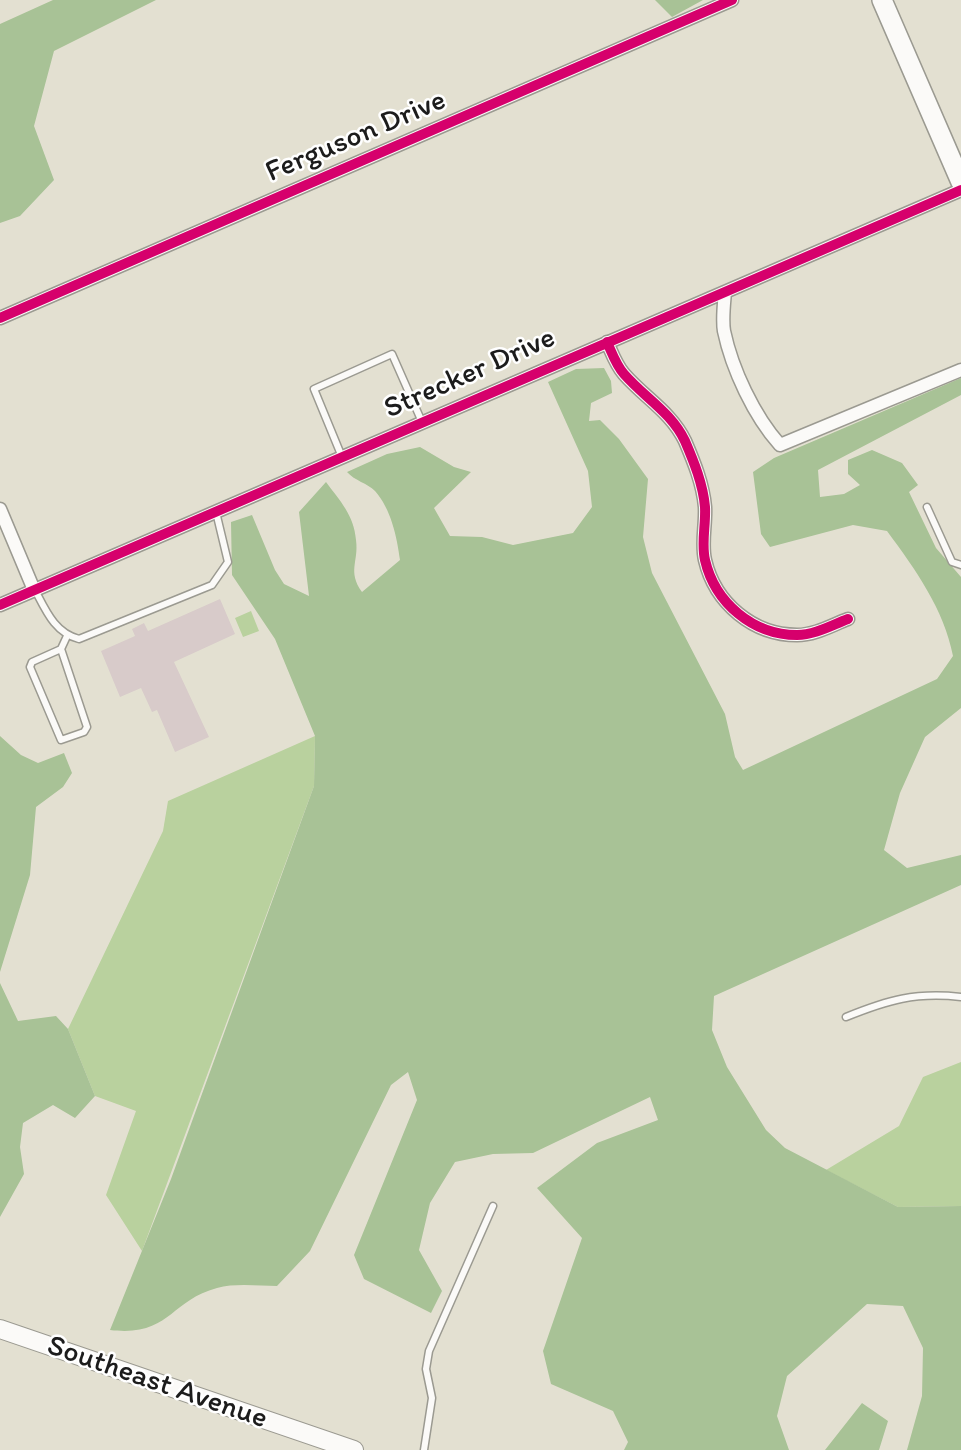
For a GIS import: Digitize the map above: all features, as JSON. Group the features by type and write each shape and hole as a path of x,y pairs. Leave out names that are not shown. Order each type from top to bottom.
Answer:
{"main road":[{"path":"882,0 961,182"}],"street":[{"name":"Ferguson Drive","path":"0,318 732,0"},
{"name":"Strecker Drive","path":"0,605 961,190"},
{"path":"725,292 724,329 736,366 766,429 780,445 961,370"},
{"path":"607,342 626,376 659,405 676,426 688,448 702,486 706,562 716,588 730,607 750,622 784,634 807,634 848,619"},
{"path":"0,509 34,590"},
{"name":"Southeast Avenue","path":"0,1329 354,1450"}],"lane":[{"path":"342,457 314,389 392,354 422,422"},
{"path":"927,507 952,562 961,565"},
{"path":"34,590 55,626 66,636 79,639 212,585 228,562 216,512"},
{"path":"61,649 32,662 30,667 61,740 84,732 86,727 61,649 66,636"},
{"path":"846,1017 892,999 930,993 961,997"},
{"path":"424,1450 432,1398 426,1369 429,1351 493,1206"}],"green space":[{"path":"53,0 156,0 54,51 34,126 54,180 20,216 0,223 0,24"},
{"path":"655,0 703,0 672,17"},
{"path":"604,368 611,381 612,393 591,403 589,421 600,420 619,439 648,479 643,537 652,573 725,714 735,757 743,770 937,679 953,656 936,606 887,531 853,525 770,547 761,534 753,472 774,458 961,378 961,395 818,470 820,497 844,494 860,485 848,474 848,460 872,450 902,463 918,485 909,492 936,548 961,577 961,708 925,737 900,793 884,850 907,868 961,855 961,885 714,996 712,1030 727,1067 766,1130 785,1148 898,1207 961,1206 961,1450 907,1450 922,1396 923,1348 903,1306 867,1304 787,1376 777,1416 789,1450 624,1450 628,1442 613,1411 551,1384 543,1351 582,1238 537,1188 597,1143 658,1120 650,1097 533,1153 493,1154 455,1162 430,1203 419,1250 442,1291 431,1313 364,1279 354,1255 417,1100 408,1072 391,1085 310,1251 277,1286 224,1286 188,1301 158,1323 130,1331 110,1330 171,1179 314,786 315,736 275,639 232,575 231,522 252,515 275,570 284,584 309,596 299,512 326,482 346,509 355,531 357,548 354,572 362,592 400,560 392,524 381,498 372,488 347,472 387,454 420,447 454,467 471,472 434,508 450,536 482,537 513,545 573,533 592,507 588,471 548,382 576,369"},
{"path":"251,611 259,631 243,637 235,618"},
{"path":"0,736 21,755 38,763 64,753 72,773 63,787 36,807 30,875 0,972"},
{"path":"315,736 314,786 142,1251 106,1195 136,1111 95,1096 68,1029 163,831 168,801"},
{"path":"0,983 18,1021 56,1016 68,1029 95,1096 75,1118 53,1105 23,1123 20,1147 24,1174 0,1217"},
{"path":"961,1062 961,1206 898,1207 826,1170 899,1126 923,1077"},
{"path":"862,1403 888,1421 879,1450 825,1450"}],"building":[{"path":"220,599 235,634 174,662 209,737 175,752 157,710 152,712 141,688 120,697 101,651 135,636 132,629 144,623 148,631"}],"cycle path":[{"path":"0,318 732,0"},
{"path":"0,605 961,190"},
{"path":"607,342 621,370 665,413 685,441 698,473 704,498 705,560 717,590 727,603 751,623 781,634 810,633 848,619"}]}
